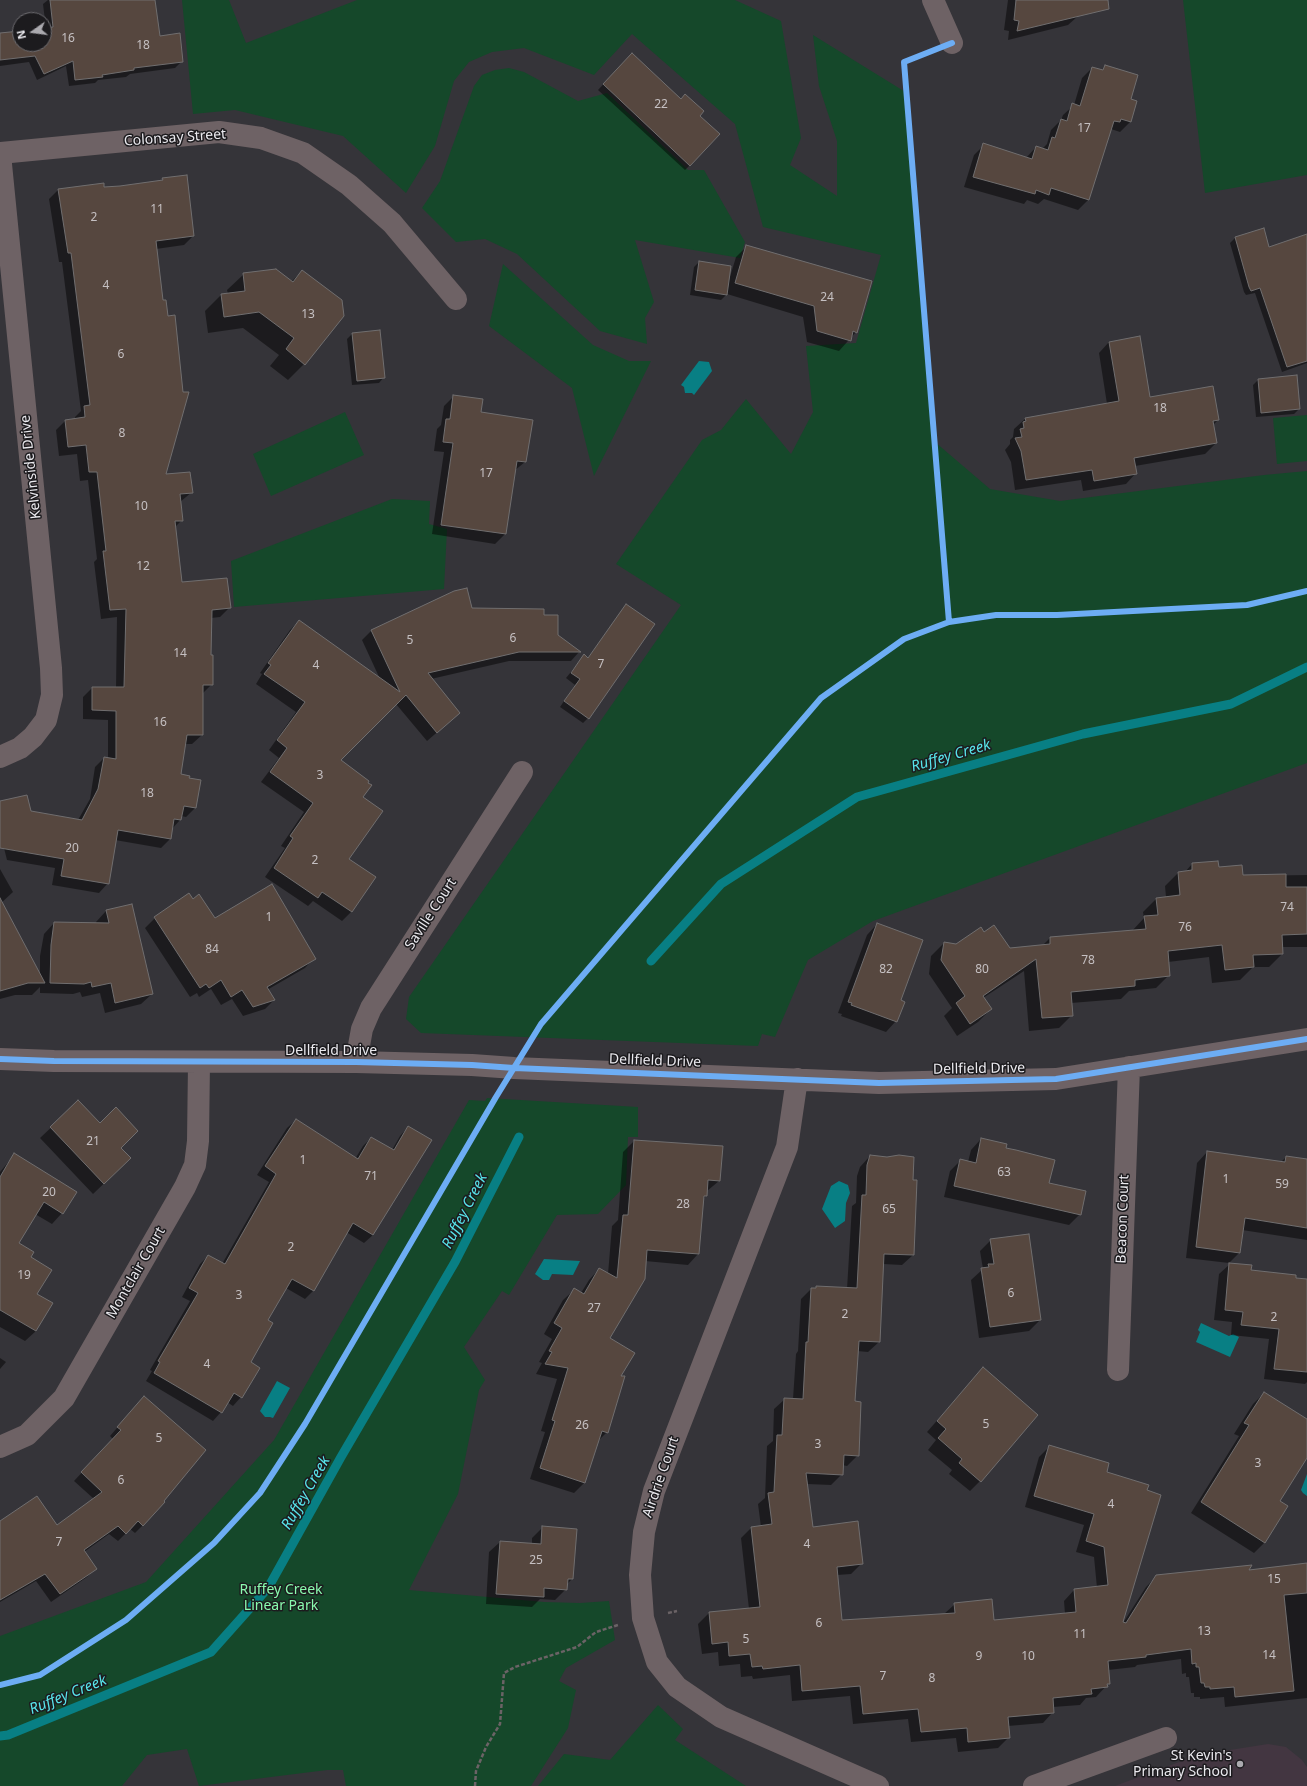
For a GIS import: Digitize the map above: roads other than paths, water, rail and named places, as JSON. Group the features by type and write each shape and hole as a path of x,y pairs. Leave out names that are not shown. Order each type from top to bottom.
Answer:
{"street":[{"path":"932,0 952,43"},
{"name":"Colonsay Street","path":"0,154 219,132 261,138 303,153 349,185 392,223 456,299"},
{"name":"Kelvinside Drive","path":"0,154 51,668 52,695 46,720 33,737 20,748 0,757"},
{"name":"Saville Court","path":"356,1062 362,1029 371,1008 522,772"},
{"name":"Dellfield Drive","path":"0,1059 17,1061 199,1063 356,1062 472,1065 879,1083 1056,1079 1307,1039"},
{"name":"Montclair Court","path":"0,1447 27,1435 64,1398 184,1187 195,1165 198,1141 199,1063"},
{"name":"Beacon Court","path":"1118,1370 1129,1068"},
{"name":"Airdrie Court","path":"797,1079 787,1147 654,1491 644,1532 640,1575 643,1618 657,1662 678,1687 721,1716 878,1786"},
{"path":"1034,1786 1166,1738"}],"water":[{"path":"699,361 709,362 712,371 694,395 692,393 685,393 684,387 681,385"},
{"path":"839,1181 848,1185 850,1193 846,1203 845,1221 835,1228 822,1209 831,1186"},
{"path":"544,1259 580,1261 573,1275 552,1274 549,1280 543,1280 535,1274"},
{"path":"1201,1323 1229,1336 1233,1334 1239,1337 1230,1357 1196,1342 1200,1332 1198,1330"},
{"path":"277,1381 290,1388 273,1418 265,1417 260,1411"},
{"path":"1307,1474 1307,1496 1301,1490"}],"waterway":[{"name":"Ruffey Creek","path":"651,961 721,884 857,797 1083,734 1231,704 1307,667"},
{"name":"Ruffey Creek","path":"0,1736 8,1735 211,1652 268,1588 341,1457 455,1262 519,1137"}],"place":[{"name":"St Kevin's Primary School","path":"1240,1764"}],"park label":[{"name":"Ruffey Creek Linear Park","path":"281,1598"}]}
